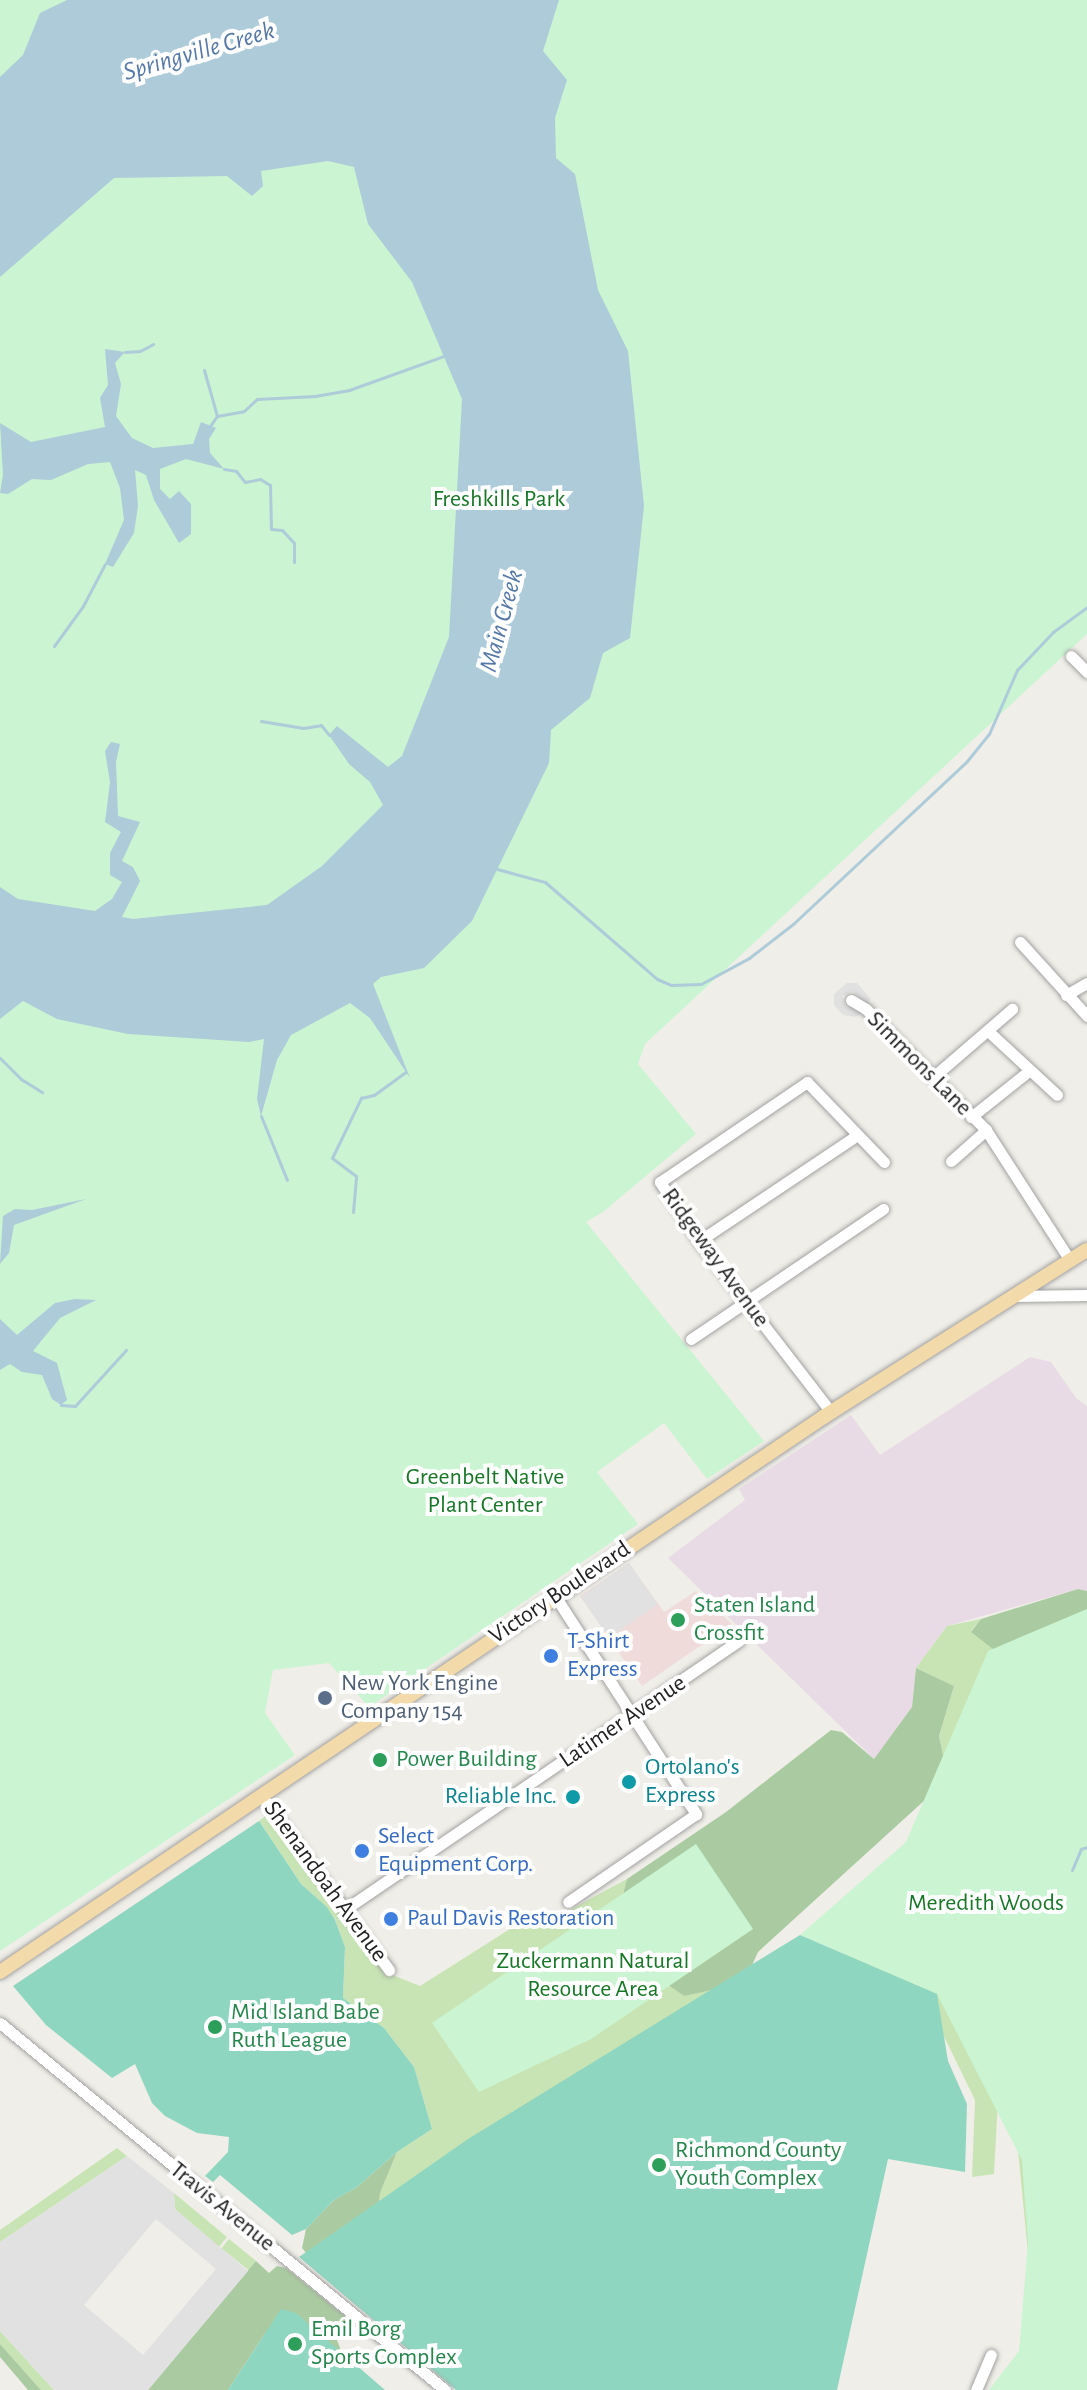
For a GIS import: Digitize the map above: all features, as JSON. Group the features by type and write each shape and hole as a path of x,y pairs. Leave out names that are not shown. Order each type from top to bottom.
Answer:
{"main road":[{"name":"Victory Boulevard","path":"0,1972 831,1412 1010,1295 1087,1250"}],"street":[{"path":"1071,656 1087,672"},
{"path":"1020,942 1087,1016"},
{"path":"1066,995 1087,983"},
{"name":"Simmons Lane","path":"851,1000 866,1009 986,1130 1069,1259"},
{"path":"932,1078 1012,1009"},
{"path":"988,1031 1057,1095"},
{"path":"971,1117 1030,1070"},
{"name":"Ridgeway Avenue","path":"831,1412 699,1241 660,1182 807,1082 884,1162"},
{"name":"Simmons Lane","path":"951,1161 986,1130"},
{"path":"699,1241 856,1136"},
{"path":"691,1339 883,1209"},
{"path":"1010,1295 1044,1298 1087,1295"},
{"path":"555,1596 696,1814 568,1902"},
{"name":"Latimer Avenue","path":"347,1908 739,1641"},
{"name":"Shenandoah Avenue","path":"261,1795 347,1908 389,1970"},
{"name":"Travis Avenue","path":"0,2023 445,2390"},
{"path":"976,2390 991,2355"}],"shaded area":[{"path":"847,983 857,983 870,998 868,1005 853,991 842,996 846,1007 859,1007 861,1014 855,1017 843,1015 834,1005 834,994"},
{"path":"1030,1357 1051,1362 1076,1398 1087,1406 1087,1591 1078,1589 947,1626 916,1668 912,1707 874,1759 668,1558 745,1500 739,1489 851,1415 880,1455"},
{"path":"629,1563 664,1612 696,1591 732,1624 642,1686 580,1596"},
{"path":"629,1563 658,1604 609,1638 581,1597"},
{"path":"127,2156 174,2193 175,2209 248,2271 148,2390 54,2390 0,2331 0,2242","holes":["156,2219 216,2269 143,2355 84,2305"]}],"green space":[{"name":"Freshkills Park","path":"0,0 1087,0 1087,634 645,1044 638,1064 696,1134 603,1212 586,1222 764,1441 707,1479 664,1423 597,1472 638,1524 369,1707 329,1663 273,1670 265,1713 295,1755 0,1951"},
{"path":"1078,1589 1087,1591 1087,1633 1011,1663 971,1632 981,1619"},
{"name":"Meredith Woods","path":"1087,1609 1087,2390 989,2390 1019,2351 1028,2242 1022,2160 937,1994 800,1935 906,1842 988,1651"},
{"path":"981,1619 971,1631 1011,1663 948,1779 939,1736 954,1686 916,1668 947,1626"},
{"path":"916,1668 954,1686 939,1736 948,1779 758,1952 744,1983 684,1996 655,1976 614,1929 627,1879 726,1812 831,1730 842,1732 874,1759 912,1707"},
{"path":"267,1815 377,1965 385,1972 420,1986 537,1912 562,1914 627,1879 614,1929 655,1976 684,1996 1087,1891 1030,2273 1014,2109 998,2100 994,2174 972,2177 975,2100 936,2020 530,2126 512,2111 512,2129 376,2232 380,2193 397,2152 432,2129 414,2067 384,2028 343,1998 345,1947 335,1920 327,1907 301,1884 259,1821"},
{"name":"Mid Island Babe Ruth League","path":"259,1821 301,1884 327,1907 335,1920 345,1947 343,1998 384,2028 414,2067 432,2129 397,2152 357,2187 334,2200 306,2229 292,2235 220,2175 213,2182 205,2176 228,2152 229,2137 197,2133 165,2116 152,2103 135,2064 112,2078 46,2025 13,1986"},
{"name":"Zuckermann Natural Resource Area","path":"696,1844 753,1929 591,2039 479,2092 432,2023"},
{"name":"Richmond County Youth Complex","path":"800,1935 937,1994 948,2061 967,2104 965,2172 888,2159 837,2390 456,2390 299,2257 468,2139"},
{"path":"117,2148 127,2156 0,2242 0,2230"},
{"path":"397,2152 380,2193 376,2232 322,2272 302,2248 306,2229 334,2200 357,2187"},
{"path":"174,2193 227,2237 219,2247 175,2209"},
{"path":"229,2239 256,2261 249,2270 221,2248"},
{"path":"256,2261 269,2273 277,2266 286,2268 345,2316 347,2325 335,2335 342,2353 264,2335 228,2390 148,2390"},
{"name":"Emil Borg Sports Complex","path":"281,2309 296,2313 385,2390 228,2390"},
{"path":"0,2331 54,2390 41,2390 0,2344"},
{"path":"0,2344 41,2390 28,2390 0,2357"}],"water":[{"path":"67,0 559,0 543,51 567,80 555,118 556,158 575,174 598,290 628,351 644,506 630,638 603,653 590,698 551,730 549,763 472,921 424,968 381,977 373,984 410,1078 370,1018 350,1003 291,1035 277,1060 261,1116 257,1099 264,1039 249,1042 128,1034 57,1019 23,1001 0,1019 0,887 18,899 95,911 112,899 122,882 110,875 110,853 121,832 105,822 110,782 105,751 111,742 120,744 116,762 118,816 140,822 122,861 133,867 140,881 122,917 133,919 267,905 322,866 383,805 370,782 349,764 329,735 337,726 388,767 402,756 449,637 462,399 412,282 368,224 354,167 328,161 261,171 263,186 252,196 227,176 114,178 0,277 0,77 23,55 40,13"},
{"path":"105,349 125,352 115,363 121,384 116,416 132,438 153,448 193,444 201,422 216,428 209,439 210,453 224,469 186,459 160,469 160,489 170,499 179,491 191,504 191,534 179,543 154,500 146,475 135,470 138,506 134,533 113,567 105,564 124,520 120,488 110,462 88,464 51,480 32,479 8,494 0,493 3,475 0,423 31,442 105,427 100,398 108,385"},
{"path":"86,1199 14,1225 9,1253 0,1264 3,1216 15,1209 32,1210"},
{"path":"75,1299 96,1300 60,1318 33,1351 57,1363 67,1400 61,1405 52,1399 42,1375 22,1372 10,1364 0,1370 0,1319 17,1335 55,1303"}],"waterway":[{"path":"125,352 140,351 153,344"},
{"path":"217,416 244,411 257,399 315,396 349,390 444,356"},
{"path":"204,370 217,416 210,426"},
{"path":"224,469 236,471 245,482 260,479 270,485 271,529 282,530 294,543 294,562"},
{"path":"54,646 83,606 105,564"},
{"path":"497,869 545,882 657,979 671,985 701,984 749,958 793,924 967,761 989,734 1017,670 1053,632 1087,607"},
{"path":"261,721 303,728 321,725 329,735"},
{"path":"0,1058 21,1079 42,1092"},
{"path":"353,1212 356,1176 332,1158 361,1098 374,1095 406,1072"},
{"path":"261,1116 287,1180"},
{"path":"61,1405 75,1406 126,1350"},
{"path":"1072,1870 1081,1849 1087,1847"}],"place":[{"name":"Staten Island Crossfit","path":"678,1620"},
{"name":"T-Shirt Express","path":"551,1656"},
{"name":"New York Engine Company 154","path":"325,1698"},
{"name":"Power Building","path":"380,1760"},
{"name":"Ortolano's Express","path":"629,1782"},
{"name":"Reliable Inc.","path":"573,1797"},
{"name":"Select Equipment Corp.","path":"362,1851"},
{"name":"Paul Davis Restoration","path":"391,1919"},
{"name":"Mid Island Babe Ruth League","path":"215,2027"},
{"name":"Richmond County Youth Complex","path":"659,2165"},
{"name":"Emil Borg Sports Complex","path":"295,2344"}],"water label":[{"name":"Springville Creek","path":"199,52"},
{"name":"Main Creek","path":"502,621"}],"park label":[{"name":"Greenbelt Native Plant Center","path":"485,1492"}]}
